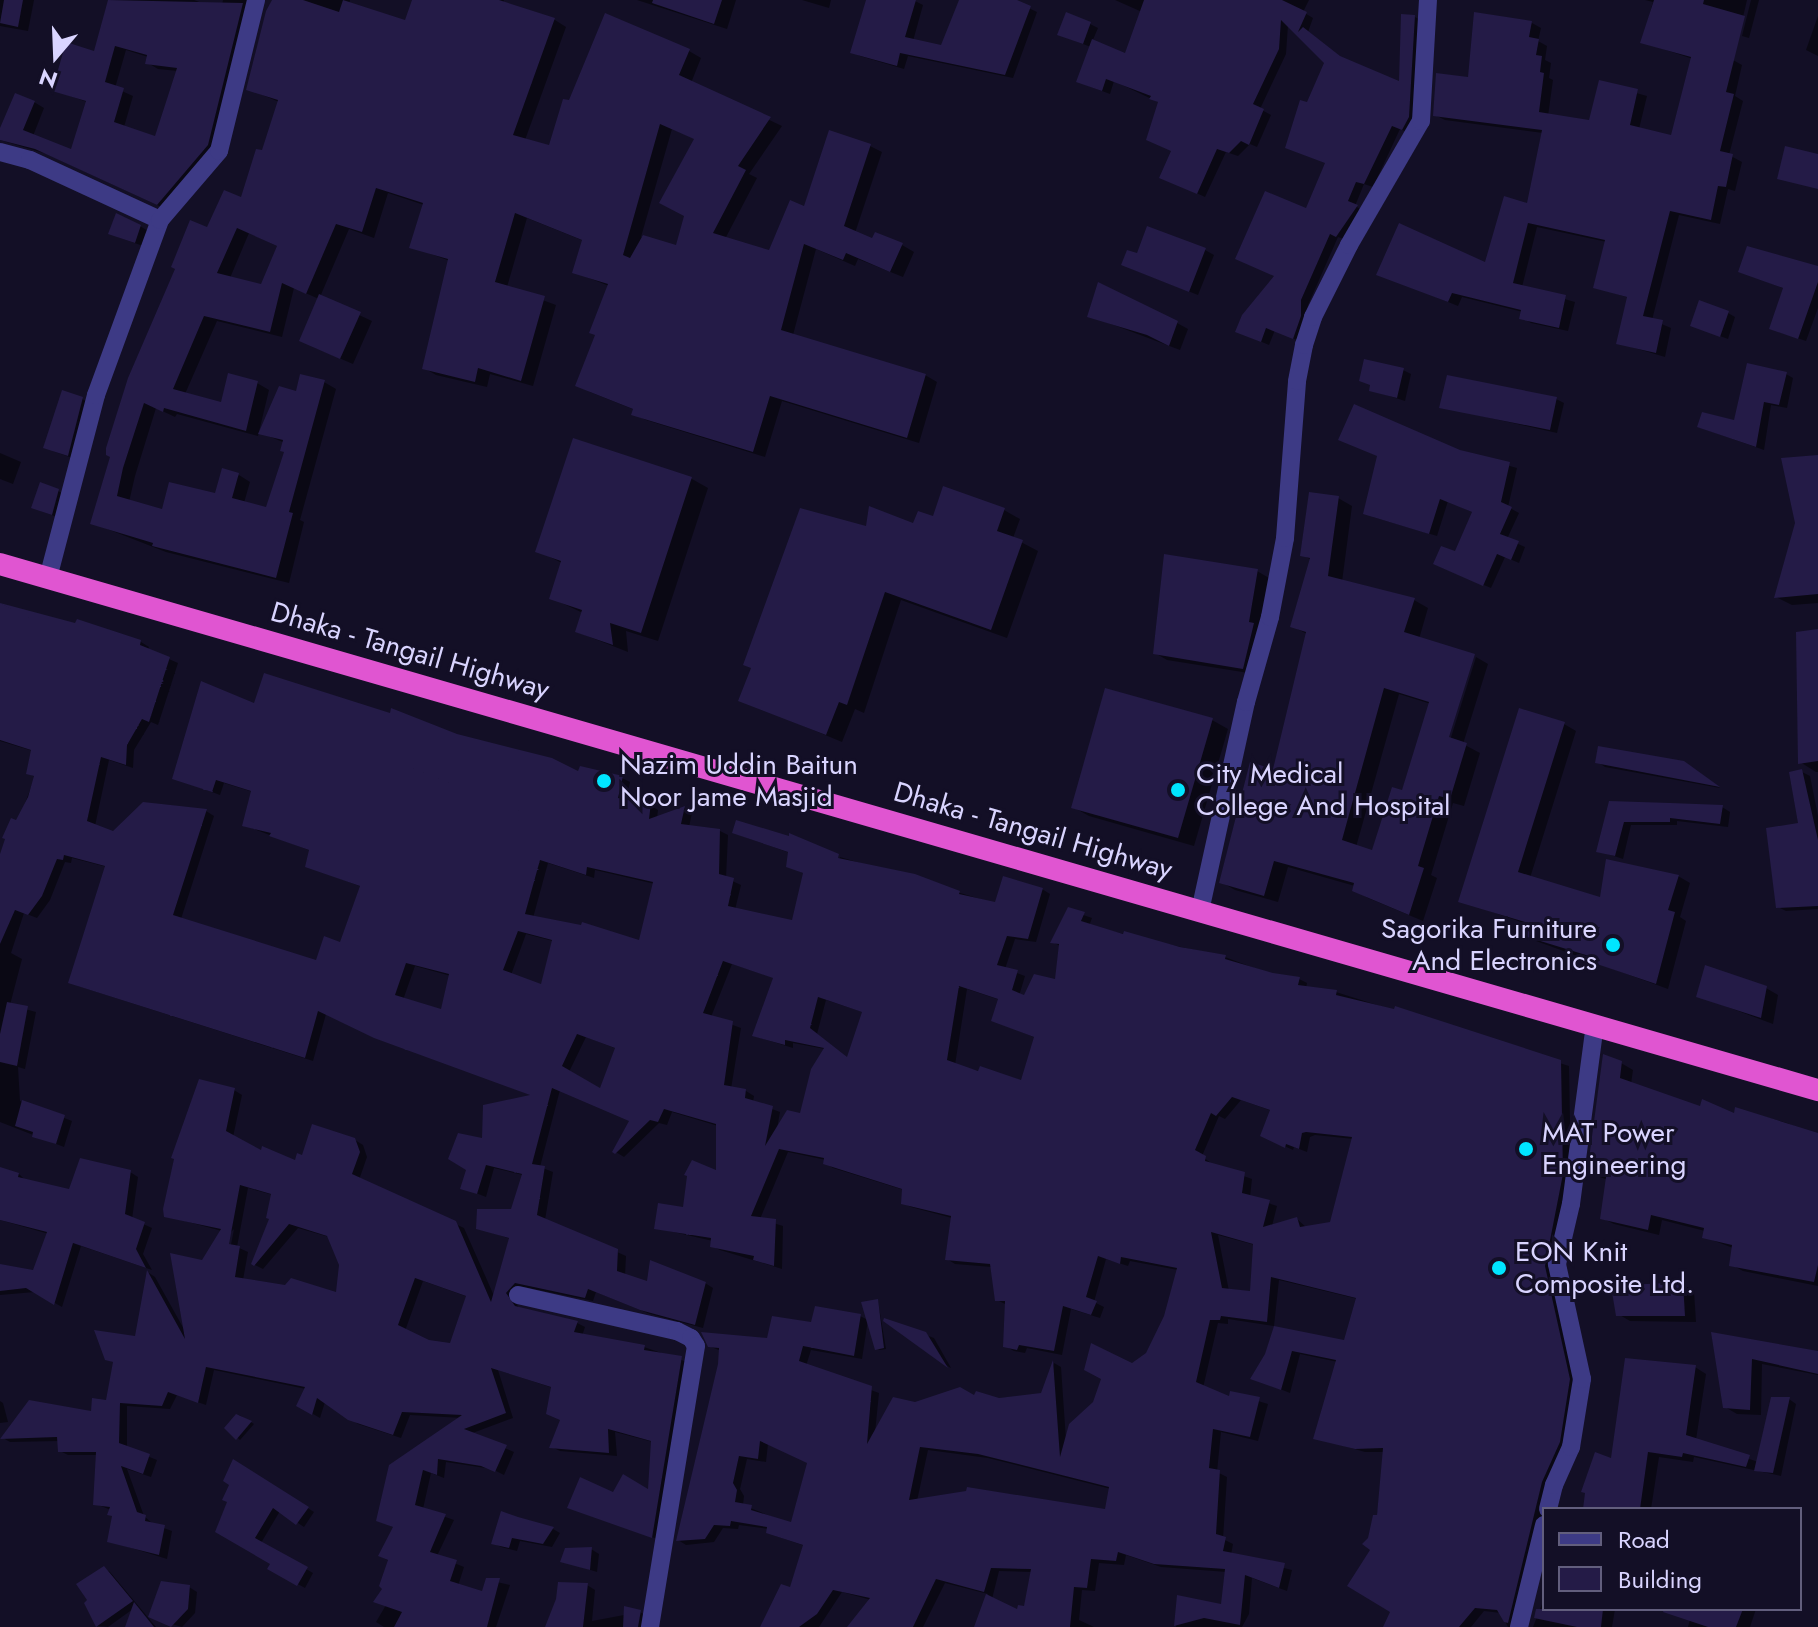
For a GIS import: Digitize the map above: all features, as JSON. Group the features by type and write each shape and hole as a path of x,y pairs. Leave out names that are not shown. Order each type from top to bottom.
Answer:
{"highway":[{"name":"Dhaka - Tangail Highway","path":"0,564 1818,1090"}],"street":[{"path":"48,578 96,395 160,220 219,151 256,0"},
{"path":"1200,911 1246,702 1270,617 1285,538 1297,381 1304,345 1313,317 1349,245 1421,121 1428,0"},
{"path":"0,152 30,160 160,220"},
{"path":"1548,1507 1554,1485 1571,1447 1582,1379 1557,1264 1571,1204 1595,1025"},
{"path":"518,1295 677,1331 691,1338 696,1346 650,1627"},
{"path":"1519,1627 1542,1533"}],"building":[{"path":"4,0 23,0 18,27 0,23"},
{"path":"108,0 243,3 208,145 157,205 35,149 0,140 0,128 15,93 35,101 23,130 71,149 86,101 52,91 66,42 94,51","holes":["115,46 147,55 145,64 177,68 155,136 114,122 124,88 105,82"]},
{"path":"272,0 303,0 339,12 343,0 405,20 412,0 499,0 555,18 513,135 549,145 563,99 569,100 605,13 690,49 679,75 771,117 738,166 746,170 713,233 769,250 790,200 804,206 829,130 871,144 844,226 872,238 875,232 903,243 890,272 846,253 843,260 804,244 781,330 926,374 907,438 770,396 753,452 631,415 633,409 575,386 595,335 589,333 608,284 572,273 582,240 515,213 495,282 545,296 521,381 478,368 475,382 422,369 448,259 409,248 423,203 376,188 362,232 336,224 306,294 282,283 270,332 204,316 173,389 221,402 228,373 258,381 246,431 164,408 163,412 144,403 123,468 117,496 162,509 169,482 215,493 222,468 239,473 232,498 266,507 284,452 280,451 283,440 258,434 279,386 296,391 300,374 325,380 289,512 293,513 276,578 152,546 153,543 90,524 110,457 106,455 106,448 128,378 175,269 171,267 190,220 207,227 224,190 241,197 256,149 262,150 278,100 246,90 266,11","holes":["660,124 694,139 659,203 684,216 676,245 643,235 630,258 623,255","237,228 277,246 261,284 217,273"]},
{"path":"653,0 722,0 714,24 652,3"},
{"path":"866,0 916,0 905,37 941,45 959,0 1017,0 1031,6 1005,75 900,53 897,66 850,53"},
{"path":"1144,0 1282,0 1307,12 1298,32 1303,27 1340,56 1399,81 1401,14 1415,15 1409,117 1402,130 1392,126 1364,184 1356,182 1348,201 1358,205 1336,237 1330,234 1301,300 1301,316 1293,339 1266,328 1261,342 1235,332 1242,315 1274,276 1235,259 1265,191 1306,208 1325,163 1285,148 1300,100 1307,102 1324,63 1281,20 1279,49 1253,104 1264,109 1249,145 1241,141 1229,153 1217,149 1197,194 1159,178 1171,151 1146,140 1158,102 1149,99 1151,96 1106,79 1102,91 1076,82 1092,39 1125,53"},
{"path":"1654,0 1704,0 1703,4 1745,16 1726,92 1734,94 1720,151 1733,154 1726,187 1718,186 1711,220 1670,211 1643,316 1663,320 1656,353 1616,344 1627,297 1593,288 1605,240 1528,223 1513,283 1566,295 1559,328 1519,319 1521,310 1452,293 1448,302 1376,275 1399,223 1485,262 1504,196 1527,203 1542,130 1433,116 1436,73 1468,77 1474,12 1532,21 1529,37 1539,39 1536,55 1542,56 1540,72 1544,73 1539,112 1589,120 1599,80 1638,89 1630,125 1671,135 1691,57 1640,43"},
{"path":"1066,12 1091,22 1083,44 1057,35"},
{"path":"1785,146 1818,154 1818,189 1777,179"},
{"path":"116,213 141,225 135,243 108,234"},
{"path":"1147,226 1206,248 1189,292 1121,265 1127,250 1137,253"},
{"path":"1747,246 1818,266 1818,282 1798,339 1769,329 1783,288 1738,272"},
{"path":"1098,282 1178,321 1169,346 1147,335 1087,317"},
{"path":"319,294 361,312 340,359 299,341"},
{"path":"1699,300 1729,311 1720,337 1690,326"},
{"path":"1364,359 1404,368 1397,398 1369,391 1370,385 1359,381"},
{"path":"1747,363 1787,372 1779,405 1764,402 1756,447 1697,427 1702,412 1734,420"},
{"path":"1447,375 1557,397 1550,430 1439,408"},
{"path":"62,390 83,397 68,456 43,448"},
{"path":"1354,404 1460,450 1510,462 1501,502 1512,507 1500,534 1519,541 1511,560 1497,554 1483,586 1433,564 1441,546 1455,551 1472,512 1440,499 1429,534 1363,514 1377,456 1338,440"},
{"path":"573,438 692,477 641,633 610,623 613,645 575,632 582,610 549,599 561,561 535,552"},
{"path":"1818,455 1818,594 1774,598 1795,523 1781,458"},
{"path":"40,482 59,489 52,515 31,508"},
{"path":"943,486 1005,508 997,531 1023,540 991,630 885,592 847,705 839,702 826,735 738,701 751,668 743,665 800,508 866,526 869,506 913,523 918,511 933,516"},
{"path":"1309,492 1339,496 1328,576 1415,598 1404,632 1475,654 1449,737 1467,743 1450,799 1439,796 1418,866 1424,868 1409,915 1352,891 1354,883 1274,861 1264,896 1219,883 1250,762 1273,769 1306,632 1290,627 1310,558 1300,556","holes":["1384,688 1429,702 1402,790 1392,787 1372,850 1342,840"]},
{"path":"1164,554 1258,569 1249,622 1254,623 1243,669 1153,654"},
{"path":"0,603 75,623 77,619 141,640 140,645 170,657 149,722 142,719 127,745 126,765 101,757 87,821 113,831 143,802 207,809 173,915 316,960 324,936 340,942 360,886 305,867 309,850 269,836 271,833 242,826 251,791 216,780 212,792 172,779 201,681 254,703 264,673 390,713 391,708 457,734 552,758 578,771 580,766 623,776 618,798 651,803 649,819 685,806 681,824 720,829 719,874 734,878 728,906 792,920 803,873 786,867 788,852 732,833 736,820 789,836 789,833 839,854 838,858 915,874 960,891 959,894 995,902 1003,876 1043,888 1028,939 1007,936 997,965 1018,970 1012,990 1024,995 1034,974 1055,979 1059,944 1050,943 1068,907 1085,912 1081,921 1123,934 1124,931 1180,947 1226,955 1225,959 1273,973 1300,977 1298,985 1337,990 1336,995 1394,1009 1395,1006 1561,1060 1563,1174 1545,1266 1570,1379 1560,1442 1542,1482 1508,1623 1504,1622 1497,1610 1475,1608 1459,1627 1383,1627 1390,1612 1347,1586 1370,1550 1362,1544 1368,1538 1373,1515 1377,1515 1383,1448 1355,1449 1313,1439 1336,1360 1292,1351 1281,1390 1250,1379 1265,1354 1274,1326 1344,1340 1356,1298 1271,1277 1267,1322 1221,1316 1220,1320 1210,1320 1196,1382 1229,1396 1230,1391 1260,1397 1250,1437 1213,1429 1209,1468 1220,1470 1216,1534 1226,1537 1223,1551 1285,1563 1279,1588 1245,1575 1240,1625 1204,1618 1174,1626 1177,1595 1221,1604 1225,1569 1154,1564 1118,1552 1116,1561 1091,1559 1087,1588 1074,1587 1070,1627 974,1627 986,1594 1017,1609 1018,1605 1024,1606 1031,1569 991,1568 984,1592 936,1579 913,1627 847,1627 870,1598 833,1590 817,1614 799,1627 760,1627 781,1584 790,1587 803,1545 766,1533 767,1527 731,1521 730,1526 714,1525 705,1539 676,1541 718,1364 719,1348 708,1347 701,1332 767,1338 772,1316 811,1322 815,1306 861,1314 854,1356 803,1346 799,1361 872,1386 867,1444 893,1397 915,1402 960,1387 974,1395 976,1391 999,1398 1041,1393 1053,1360 1060,1457 1069,1424 1093,1402 1101,1379 1084,1370 1091,1343 1132,1363 1146,1353 1164,1316 1177,1268 1121,1257 1120,1264 1098,1256 1086,1297 1097,1301 1091,1315 1063,1306 1054,1351 1019,1345 1017,1350 1003,1347 1005,1301 995,1301 990,1264 945,1260 951,1216 901,1204 902,1189 823,1164 824,1158 779,1149 751,1216 776,1219 774,1266 753,1260 754,1256 710,1247 711,1238 654,1229 658,1203 683,1207 687,1176 684,1175 692,1160 716,1170 716,1124 664,1109 658,1122 650,1120 615,1154 612,1152 629,1121 552,1088 532,1164 545,1166 537,1215 618,1249 617,1271 647,1281 650,1260 706,1282 695,1325 640,1310 588,1289 585,1298 515,1283 506,1293 515,1306 578,1321 574,1332 645,1345 644,1350 682,1356 652,1538 567,1508 580,1477 613,1492 623,1474 648,1489 651,1441 608,1429 609,1453 549,1448 560,1420 546,1414 551,1387 491,1368 506,1413 464,1429 507,1445 495,1472 481,1466 438,1459 437,1475 423,1470 415,1505 446,1514 430,1552 457,1560 450,1581 482,1591 486,1578 500,1578 487,1627 394,1627 402,1612 373,1602 382,1589 379,1586 388,1560 378,1556 393,1527 376,1521 389,1465 462,1415 402,1412 393,1435 348,1420 317,1398 312,1415 296,1406 305,1387 206,1367 198,1403 168,1392 162,1406 120,1403 119,1443 150,1454 143,1474 121,1466 137,1512 146,1515 145,1521 165,1525 159,1555 107,1542 112,1516 107,1515 110,1507 93,1505 96,1452 58,1452 57,1437 0,1439 29,1400 91,1411 92,1398 106,1400 113,1362 105,1360 94,1330 135,1336 147,1270 185,1339 170,1253 202,1260 221,1229 164,1217 174,1159 171,1158 199,1079 235,1088 226,1131 261,1150 262,1146 295,1160 297,1153 302,1155 312,1124 355,1138 360,1152 352,1174 456,1221 491,1302 509,1238 476,1229 477,1209 511,1209 522,1174 486,1165 477,1194 460,1189 466,1170 448,1159 458,1133 482,1138 483,1105 530,1095 374,1038 318,1011 305,1058 68,983 105,866 64,855 63,860 57,859 42,896 28,915 15,910 0,944 0,854 5,839 2,838 11,818 16,820 28,797 34,776 26,774 31,750 0,740","holes":["540,860 586,875 587,867 653,882 639,940 582,922 581,925 525,914","518,931 552,940 541,984 503,970","723,961 773,978 752,1036 785,1045 785,1040 824,1048 811,1069 800,1113 787,1110 765,1146 773,1106 745,1098 746,1089 724,1085 733,1021 703,1013","406,963 449,974 441,1009 395,995","959,986 998,999 991,1021 1034,1037 1021,1080 980,1066 978,1071 947,1060","818,997 862,1012 847,1057 810,1028","577,1034 615,1048 600,1088 562,1066","1232,1097 1270,1110 1260,1136 1285,1148 1286,1144 1299,1149 1302,1133 1306,1132 1352,1137 1330,1222 1300,1227 1297,1217 1263,1227 1270,1200 1242,1193 1245,1172 1205,1161 1206,1156 1195,1150 1211,1113 1216,1116","240,1185 271,1194 266,1218 269,1219 251,1264 254,1266 289,1224 327,1236 339,1265 336,1292 291,1278 285,1285 235,1277 240,1246 229,1244","1211,1232 1253,1244 1250,1291 1222,1288","415,1278 466,1296 450,1343 429,1340 398,1325","760,1441 807,1463 791,1522 751,1510 752,1505 735,1502 737,1490 733,1483 739,1456 758,1459","920,1447 978,1454 1109,1487 1105,1509 967,1487 966,1491 909,1500"]},
{"path":"1818,629 1818,761 1798,764 1796,632"},
{"path":"1105,688 1213,718 1178,838 1071,808"},
{"path":"1519,708 1565,722 1518,872 1600,897 1606,859 1679,875 1668,910 1675,912 1656,984 1588,961 1589,956 1521,935 1525,922 1458,902"},
{"path":"1598,746 1684,761 1720,787 1595,763"},
{"path":"1802,769 1818,840 1818,906 1776,908 1766,828 1798,823 1789,772"},
{"path":"1609,801 1723,805 1720,824 1670,818 1670,822 1624,822 1615,856 1596,852"},
{"path":"1705,965 1767,986 1761,1018 1696,997"},
{"path":"7,1002 28,1006 17,1066 0,1062 0,1034"},
{"path":"1603,1054 1622,1061 1620,1078 1700,1106 1702,1099 1734,1113 1735,1107 1818,1133 1818,1265 1814,1282 1729,1266 1732,1245 1702,1238 1704,1228 1651,1215 1648,1230 1600,1219 1606,1177 1587,1174"},
{"path":"22,1100 65,1115 56,1144 32,1137 33,1132 15,1126"},
{"path":"80,1158 131,1170 125,1214 145,1222 136,1249 146,1268 73,1243 54,1305 26,1288 0,1291 0,1264 33,1270 47,1232 0,1220 0,1167 19,1173 18,1177 69,1189"},
{"path":"1683,1282 1685,1316 1616,1316 1611,1286"},
{"path":"878,1299 884,1348 875,1350 861,1302"},
{"path":"884,1318 926,1332 948,1368 883,1321"},
{"path":"1711,1332 1818,1351 1818,1374 1752,1359 1750,1410 1723,1408"},
{"path":"1625,1358 1696,1365 1686,1435 1750,1455 1746,1467 1683,1453 1682,1457 1648,1452 1640,1507 1583,1507 1585,1493 1581,1492 1595,1452 1611,1458"},
{"path":"1771,1397 1790,1397 1773,1473 1754,1471"},
{"path":"236,1414 252,1421 236,1440 224,1428"},
{"path":"233,1459 309,1507 296,1525 273,1508 255,1538 308,1567 297,1586 267,1569 270,1564 215,1532 227,1502 222,1500 229,1485 223,1481"},
{"path":"501,1511 554,1527 543,1544 512,1538 509,1548 491,1544"},
{"path":"592,1547 590,1570 560,1562 565,1548"},
{"path":"104,1566 133,1601 96,1627 84,1603 87,1600 76,1584"},
{"path":"161,1581 190,1585 188,1609 171,1627 148,1617"},
{"path":"558,1582 588,1583 583,1627 545,1627 556,1599"},
{"path":"134,1602 154,1627 125,1627"},
{"path":"624,1606 641,1610 638,1627 623,1627"},
{"path":"1536,1609 1603,1611 1601,1627 1577,1627 1534,1618"},
{"path":"1742,1611 1736,1627 1708,1627 1663,1612"}],"place":[{"name":"Nazim Uddin Baitun Noor Jame Masjid","path":"604,781"},
{"name":"City Medical College And Hospital","path":"1178,790"},
{"name":"Sagorika Furniture And Electronics","path":"1613,945"},
{"name":"MAT Power Engineering","path":"1526,1149"},
{"name":"EON Knit Composite Ltd.","path":"1499,1268"}]}
